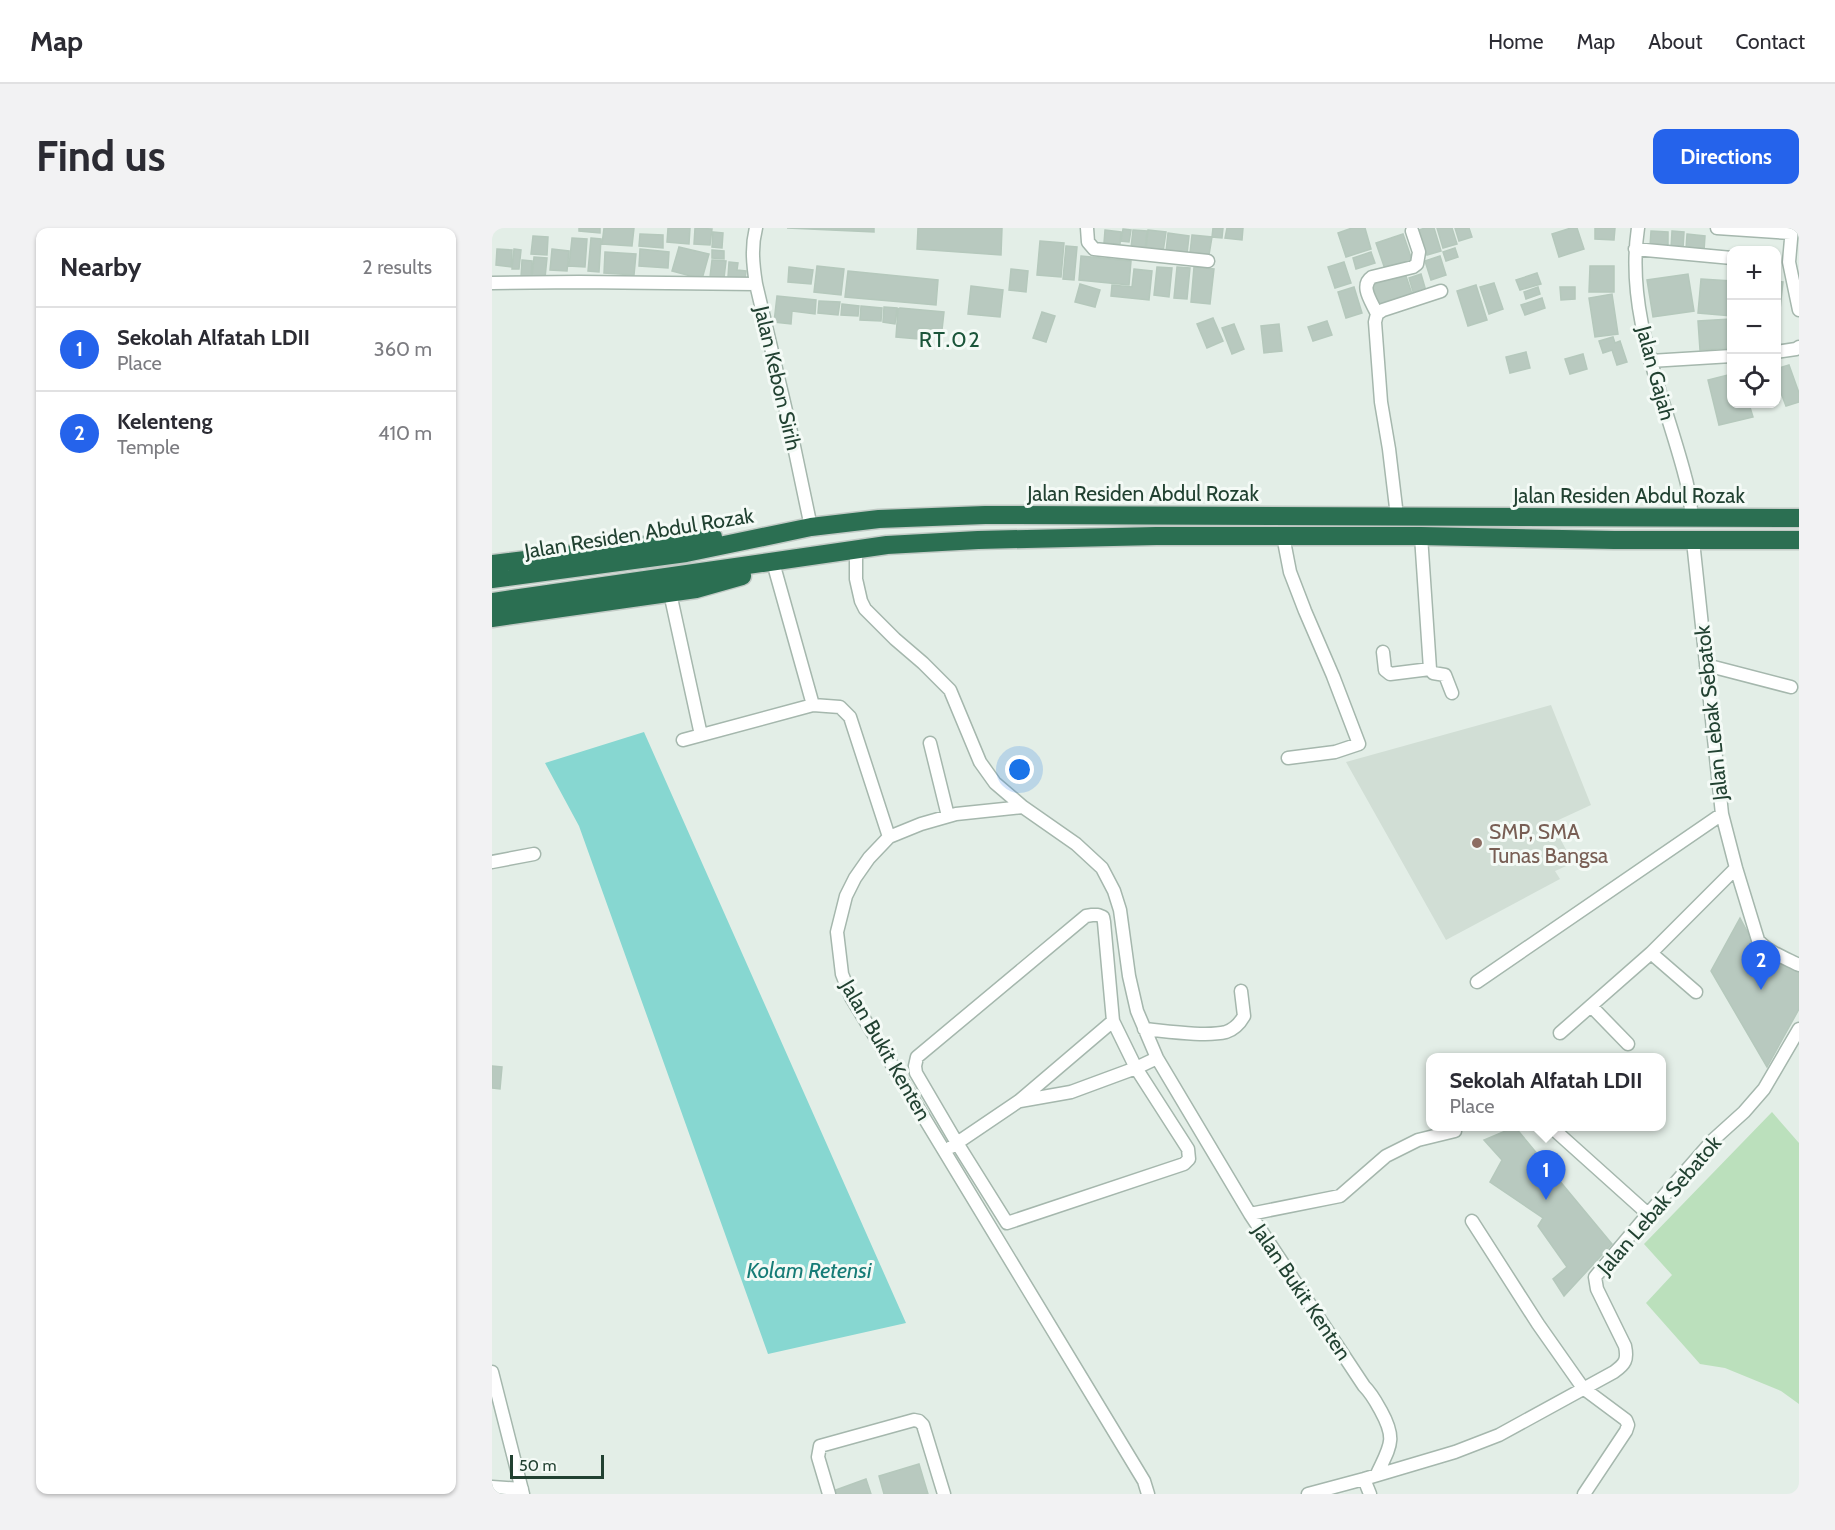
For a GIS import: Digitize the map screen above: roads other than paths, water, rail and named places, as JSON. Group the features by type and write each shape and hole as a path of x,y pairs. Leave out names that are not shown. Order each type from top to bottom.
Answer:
{"highway":[{"name":"Jalan Residen Abdul Rozak","path":"492,579 686,553 802,528 879,519 985,515 1799,518"},
{"path":"492,564 673,541 802,528"},
{"name":"Jalan Residen Abdul Rozak","path":"492,602 887,545 978,540 1156,536 1421,536 1693,541 1799,540"},
{"path":"492,618 696,589 805,557"}],"street":[{"name":"Jalan Kebon Sirih","path":"756,228 753,239 753,266 791,432 802,528"},
{"path":"1087,228 1088,242 1094,249 1208,261"},
{"name":"Jalan Gajah","path":"1638,228 1635,249 1637,291 1650,361 1686,478 1692,517"},
{"path":"1718,228 1791,231 1783,262 1799,310"},
{"path":"1397,516 1381,402 1375,334 1377,314 1365,284 1372,277 1417,264 1419,252 1412,231"},
{"path":"1635,249 1727,258"},
{"path":"492,283 756,284"},
{"path":"1377,314 1441,291"},
{"path":"1781,351 1796,349 1799,346"},
{"path":"1650,361 1727,356"},
{"path":"1283,536 1290,572 1359,744 1335,752 1288,758"},
{"path":"1421,536 1430,669 1433,673 1445,675 1452,693"},
{"name":"Jalan Lebak Sebatok","path":"1693,541 1722,814 1758,940 1776,954 1799,965"},
{"path":"856,550 856,579 865,609 950,690 980,762 996,783 1023,807"},
{"path":"774,566 813,705"},
{"path":"670,593 701,735"},
{"path":"1383,652 1385,669 1390,674 1430,669"},
{"path":"1706,665 1791,687"},
{"path":"683,740 813,705 840,707 850,717 889,837"},
{"path":"930,743 948,816"},
{"name":"Jalan Bukit Kenten","path":"1148,1494 1144,1482 851,997 842,974 837,932 846,896 855,878 869,858 889,837 921,824 948,816 1023,807 1076,844 1102,868 1114,891 1120,910 1129,976 1137,1011 1157,1058 1250,1214 1372,1394 1389,1427 1390,1443 1377,1474"},
{"path":"1477,982 1722,814"},
{"path":"492,862 534,854"},
{"path":"1560,1034 1652,953 1736,868"},
{"path":"1086,916 1103,917 1113,1021 1136,1068 1188,1149 1189,1160 1184,1164 1007,1223 916,1073 917,1057 1086,916"},
{"path":"1652,953 1696,993"},
{"path":"1144,1029 1200,1033 1227,1032 1238,1025 1244,1016 1241,991"},
{"path":"1592,1007 1628,1044"},
{"path":"944,1150 1019,1101 1113,1021"},
{"name":"Jalan Lebak Sebatok","path":"1308,1494 1455,1452 1499,1435 1614,1372 1624,1364 1627,1356 1625,1346 1597,1289 1595,1277 1713,1140 1744,1112 1764,1089 1799,1029"},
{"path":"1019,1101 1071,1092 1157,1058"},
{"path":"1250,1214 1340,1196 1386,1156 1418,1140 1455,1131"},
{"path":"1556,1131 1648,1214"},
{"path":"1472,1221 1538,1324 1583,1388 1623,1416 1628,1425 1584,1494"},
{"path":"492,1372 523,1492 492,1487"},
{"path":"829,1494 818,1457 820,1446 914,1420 923,1425 945,1494"},
{"path":"1364,1479 1370,1494"}],"water":[{"name":"Kolam Retensi","path":"644,732 906,1323 768,1354 579,826 545,763"}],"place":[{"name":"SMP, SMA Tunas Bangsa","path":"1477,843"},
{"name":"Kelenteng","path":"1761,990"},
{"name":"Sekolah Alfatah LDII","path":"1546,1200"}],"district":[{"name":"RT.02","path":"950,339"}]}
